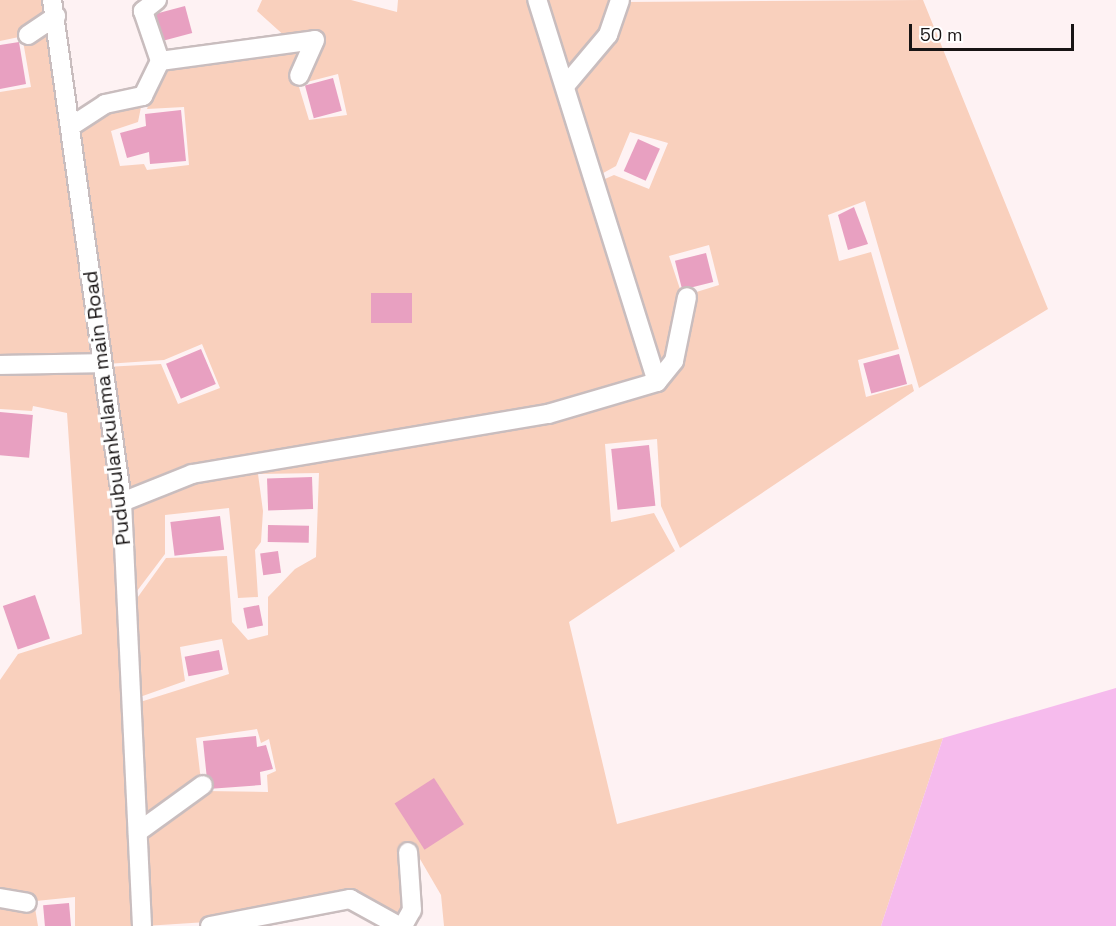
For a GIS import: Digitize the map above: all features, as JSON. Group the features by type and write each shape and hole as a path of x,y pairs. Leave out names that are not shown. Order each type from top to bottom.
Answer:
{"street":[{"path":"73,125 105,104 142,96 160,61 143,11 157,0"},
{"path":"537,0 657,382"},
{"path":"565,86 608,35 620,0"},
{"path":"28,35 54,8"},
{"name":"Pudubulankulama main Road","path":"54,8 73,125 101,363 122,502 142,926"},
{"path":"160,61 315,40 299,76"},
{"path":"122,502 192,474 548,414 657,382 674,361 687,297"},
{"path":"0,365 101,363"},
{"path":"138,832 203,785"},
{"path":"403,926 412,910 408,852"},
{"path":"0,898 27,903"},
{"path":"210,926 350,899 399,926"}],"shaded area":[{"path":"0,0 49,0 52,16 19,37 0,41"},
{"path":"262,0 351,0 397,12 398,0 531,0 654,380 547,410 307,448 123,499 105,367 161,364 178,404 220,388 202,344 164,360 106,364 76,129 108,109 142,102 138,122 111,131 120,166 144,164 147,170 189,165 184,107 147,109 163,65 307,47 296,77 309,120 347,115 338,74 307,82 303,77 321,37 288,39 257,11"},
{"path":"540,0 617,0 605,30 566,80"},
{"path":"923,0 1048,309 919,388 865,201 828,215 839,261 871,252 899,349 858,360 866,397 912,384 914,391 680,548 661,506 657,439 605,444 611,522 654,513 675,551 569,622 617,824 943,738 881,926 444,926 441,895 413,847 404,848 408,906 400,921 351,894 238,920 145,926 142,833 206,791 268,792 267,775 276,771 269,739 261,743 257,729 196,738 201,781 142,825 137,703 229,674 222,639 180,647 185,681 137,698 135,601 166,558 227,556 232,622 248,640 268,635 268,597 295,569 316,557 319,473 258,474 263,511 261,542 255,550 258,597 238,598 229,508 165,515 165,554 134,595 127,504 192,477 409,445 552,417 658,387 678,364 690,294 719,285 709,245 669,256 682,295 671,360 658,375 598,182 614,175 649,189 668,143 630,132 616,166 596,177 569,88 611,36 626,2"},
{"path":"54,22 97,361 0,361 0,92 31,87 23,41"},
{"path":"98,366 114,465 136,926 75,926 75,897 36,901 0,889 0,680 18,654 82,634 67,413 33,406 32,411 0,409 0,367"},
{"path":"1116,688 1116,926 881,926 943,738"},
{"path":"0,897 35,908 38,926 0,926"}],"building":[{"path":"185,6 192,33 161,41 154,14"},
{"path":"19,42 26,84 0,89 0,45"},
{"path":"333,78 342,111 314,118 305,86"},
{"path":"181,110 186,161 150,164 149,152 127,158 120,133 146,126 145,114"},
{"path":"638,139 660,149 646,181 624,171"},
{"path":"854,207 868,244 848,250 838,215"},
{"path":"706,253 713,282 682,290 675,261"},
{"path":"371,293 412,293 412,323 371,323"},
{"path":"201,349 216,384 181,399 166,364"},
{"path":"899,354 907,384 871,394 863,364"},
{"path":"0,412 33,415 29,458 0,455"},
{"path":"649,445 655,506 618,510 611,449"},
{"path":"312,477 313,509 268,511 267,479"},
{"path":"220,516 224,550 175,556 170,522"},
{"path":"268,525 309,526 309,543 268,542"},
{"path":"278,551 281,573 263,575 260,554"},
{"path":"35,595 50,638 18,650 3,606"},
{"path":"259,605 263,626 247,629 243,608"},
{"path":"219,650 223,670 188,676 185,657"},
{"path":"256,736 257,747 266,745 273,769 260,772 261,785 208,789 203,741"},
{"path":"434,778 464,824 425,850 395,804"},
{"path":"69,903 71,926 45,926 43,905"}]}
